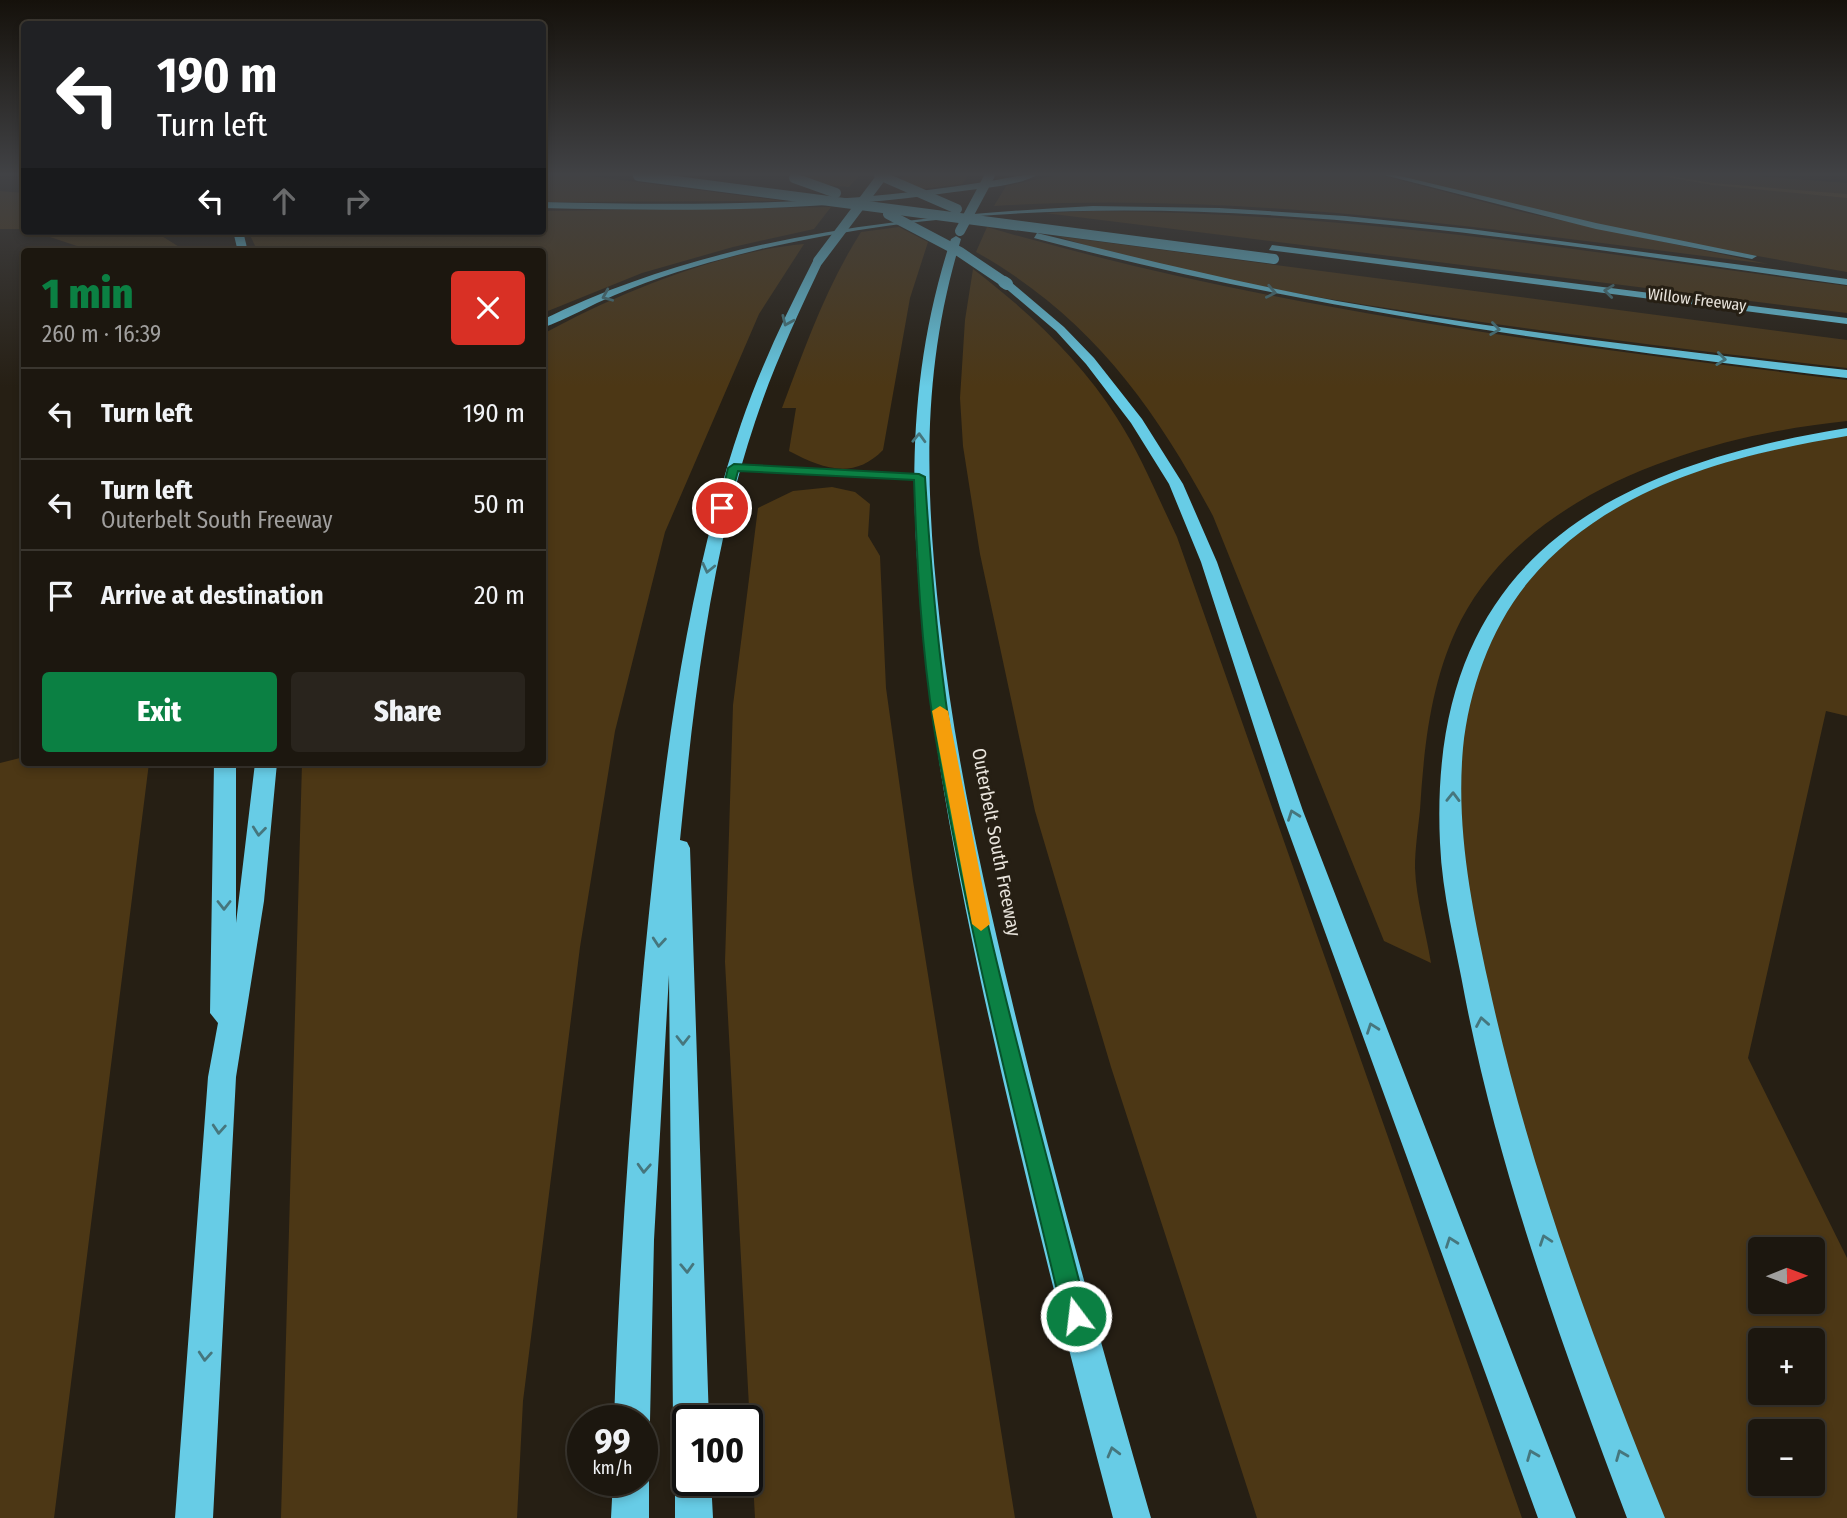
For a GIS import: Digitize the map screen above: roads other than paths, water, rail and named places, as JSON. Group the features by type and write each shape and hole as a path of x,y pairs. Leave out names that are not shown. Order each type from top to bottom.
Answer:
{"highway":[{"path":"546,323 615,292 764,246"},
{"path":"633,1405 652,1018 676,751 701,598 734,468 770,358 818,261 829,246"},
{"path":"948,246 1007,284 1060,329 1090,361 1137,422 1176,484 1209,562 1296,825 1557,1518"},
{"name":"Outerbelt South Freeway","path":"954,246 938,290 921,390 919,477 923,551 942,725 970,875 1069,1290 1132,1518"},
{"path":"1075,246 1164,269 1315,300 1501,330 1847,374"},
{"name":"Willow Freeway","path":"1207,246 1847,321"},
{"name":"Willow Freeway","path":"1213,246 1599,302"},
{"path":"1563,246 1847,282"},
{"path":"1699,246 1768,259"},
{"path":"1780,261 1847,272"},
{"path":"1646,1518 1603,1408 1534,1207 1486,1042 1452,855 1453,746 1466,691 1481,645 1511,595 1538,561 1580,525 1621,500 1681,472 1745,452 1847,432"},
{"path":"676,751 691,1405"},
{"path":"194,1518 222,1077 225,766"},
{"path":"222,1077 252,901 266,766"},
{"path":"630,1518 631,1496"},
{"path":"693,1496 694,1518"}],"lane":[{"path":"734,468 919,477"}]}
